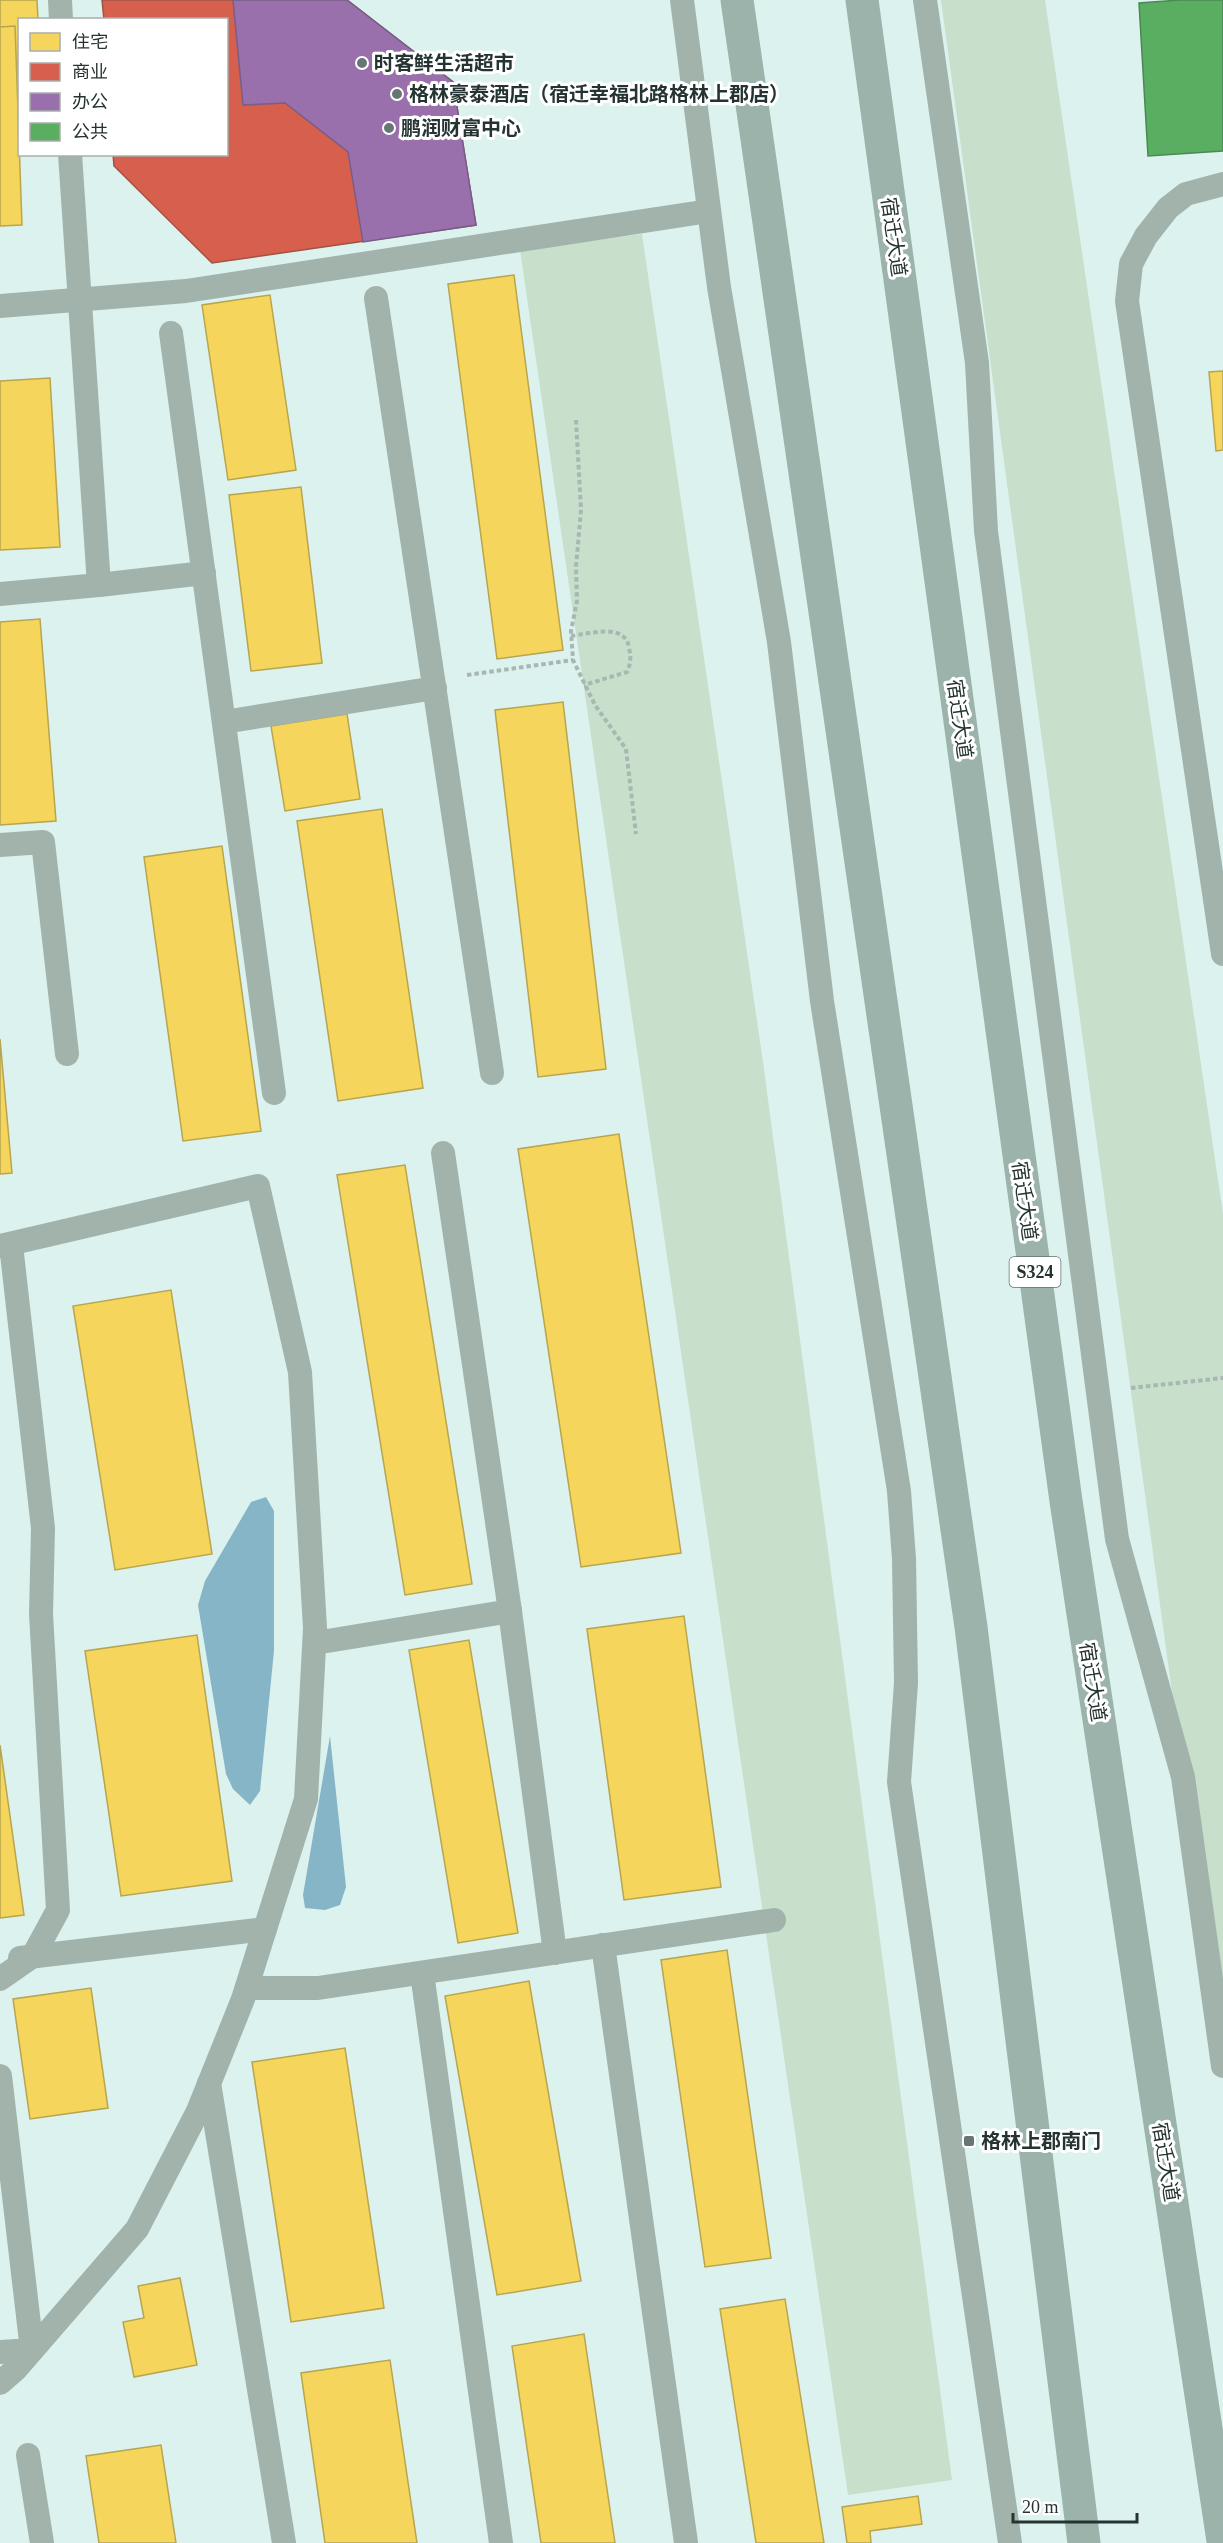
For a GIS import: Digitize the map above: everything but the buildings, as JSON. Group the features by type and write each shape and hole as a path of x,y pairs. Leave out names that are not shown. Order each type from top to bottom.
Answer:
{"main road":[{"path":"737,0 971,1627 1084,2543"},
{"name":"宿迁大道","path":"862,0 1068,1513 1223,2541"}],"lane":[{"path":"60,0 61,18"},
{"path":"682,0 719,287 779,642 822,1001 899,1491 904,1559 906,1683 899,1782 1010,2543"},
{"path":"926,0 977,363 986,531 1117,1539 1183,1777 1223,2066"},
{"path":"70,156 99,585"},
{"path":"1223,184 1186,194 1146,236 1131,264 1127,301 1223,954"},
{"path":"0,306 186,291 709,211"},
{"path":"376,298 492,1073"},
{"path":"171,333 274,1093"},
{"path":"0,594 204,573"},
{"path":"224,722 434,684"},
{"path":"0,844 43,842 67,1054"},
{"path":"443,1153 510,1611 555,1953"},
{"path":"0,1979 33,1956 58,1910 41,1614 43,1528 6,1245 258,1186 300,1372 315,1643 306,1799 247,1988 198,2111 137,2229 32,2350 0,2383"},
{"path":"315,1643 510,1611"},
{"path":"247,1988 318,1988 774,1920"},
{"path":"0,1961 265,1929"},
{"path":"603,1945 686,2543"},
{"path":"422,1973 501,2543"},
{"path":"0,2076 32,2350"},
{"path":"209,2084 284,2543"},
{"path":"0,2352 32,2350"},
{"path":"28,2455 42,2543"}],"path":[{"path":"576,420 581,510 576,567 576,601 571,636 573,660 584,685 626,750 636,834"},
{"path":"571,636 612,631 623,636 629,644 631,662 627,672 604,681 584,685"},
{"path":"434,684 573,660"},
{"path":"1098,1392 1223,1378"}],"green space":[{"path":"941,0 1045,0 1223,1214 1223,2066"},
{"path":"642,234 763,1062 952,2480 848,2495 520,250"}],"water":[{"path":"266,1497 274,1511 274,1651 260,1791 250,1805 233,1789 226,1774 198,1605 205,1581 251,1502"},
{"path":"330,1736 346,1887 340,1905 325,1910 305,1908 303,1895"}],"place":[{"name":"时客鲜生活超市","path":"362,63"},
{"name":"格林豪泰酒店（宿迁幸福北路格林上郡店）","path":"397,94"},
{"name":"鹏润财富中心","path":"389,128"},
{"name":"格林上郡南门","path":"969,2141"}]}
